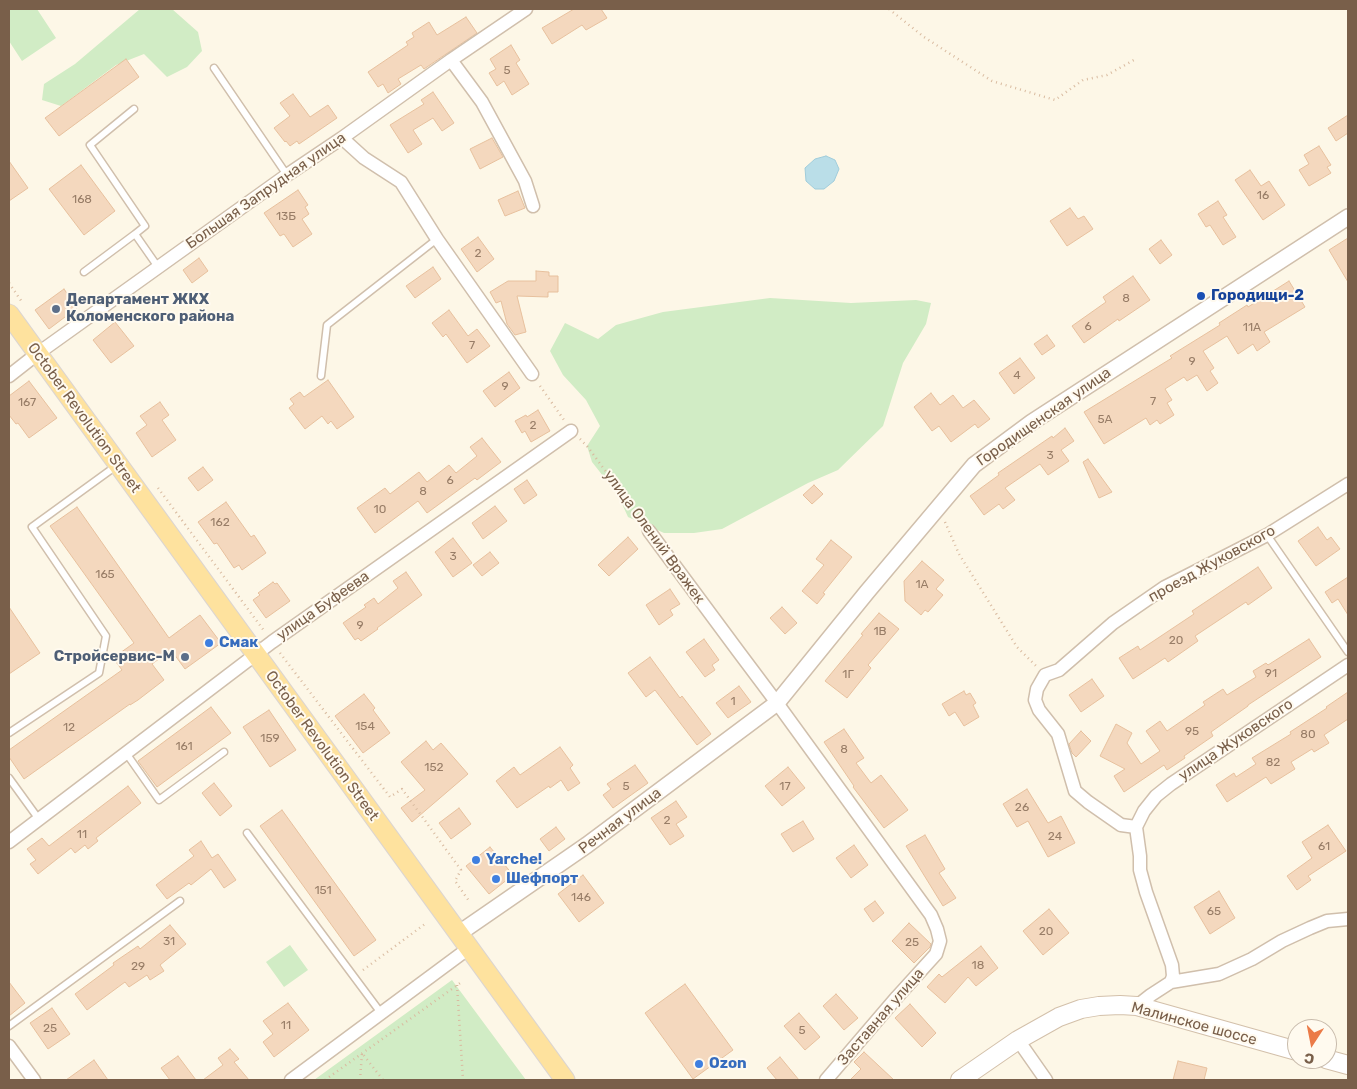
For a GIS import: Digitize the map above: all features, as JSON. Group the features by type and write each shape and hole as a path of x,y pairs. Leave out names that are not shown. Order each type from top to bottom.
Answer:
{"main road":[{"name":"October Revolution Street","path":"17,310 37,354 565,1080"},
{"name":"Малинское шоссе","path":"960,1080 1018,1040 1059,1017 1081,1009 1106,1006 1137,1006 1287,1048"}],"street":[{"name":"Большая Запрудная улица","path":"9,376 287,175 526,9"},
{"path":"451,60 482,102 524,181 533,206"},
{"path":"342,138 364,158 401,182 437,239 532,374"},
{"name":"Городищенская улица","path":"777,703 974,465 1032,422 1348,217"},
{"name":"улица Буфеева","path":"9,842 38,818 272,642 571,431"},
{"name":"проезд Жуковского","path":"1045,675 1059,670 1113,623 1164,587 1267,535 1348,484"},
{"name":"улица Олений Вражек","path":"649,531 930,914 940,941 936,954"},
{"name":"улица Жуковского","path":"1136,827 1144,811 1156,796 1170,784 1348,666"},
{"path":"1045,675 1037,689 1035,700 1039,710 1058,734 1075,791 1121,824 1136,827 1140,870 1172,964 1173,976 1171,982"},
{"name":"Речная улица","path":"291,1080 381,1013 464,941 587,845 777,703"},
{"path":"1137,1006 1171,982 1219,974 1252,959 1282,941 1327,921 1348,919"},
{"name":"Заставная улица","path":"826,1080 936,954"},
{"path":"1018,1040 1046,1080"},
{"path":"9,1046 34,1080"}],"lane":[{"path":"214,68 287,175"},
{"path":"84,272 145,226 90,145 134,109"},
{"path":"135,234 158,267"},
{"path":"321,376 327,325 437,239"},
{"path":"9,733 99,673 106,636 32,527 118,465"},
{"path":"1267,535 1348,652"},
{"path":"126,753 159,800 224,752"},
{"path":"9,778 38,818"},
{"path":"247,833 381,1013"},
{"path":"9,1026 180,901"}],"path":[{"path":"889,9 924,38 992,82 1055,100 1083,80 1108,75 1134,60"},
{"path":"9,282 17,310"},
{"name":"улица Олений Вражек","path":"532,374 571,431 587,446 649,531"},
{"path":"156,485 390,797 402,788 461,870 455,882 469,902"},
{"path":"938,507 959,554 1017,647 1045,675"},
{"path":"354,977 426,924"},
{"path":"325,1080 463,981"},
{"path":"457,985 463,1080"},
{"path":"360,1080 362,1053"},
{"path":"362,1053 383,1080"}],"green space":[{"path":"9,9 37,9 56,38 22,61 9,41"},
{"path":"140,9 172,9 198,32 202,51 187,67 167,77 144,54 116,65 61,106 42,100 44,84 75,64"},
{"path":"770,298 851,303 916,300 931,303 926,324 903,363 883,426 838,470 808,483 722,529 694,533 664,533 628,517 618,495 592,462 587,446 600,426 586,400 563,375 550,351 565,323 598,339 616,325 663,312"},
{"path":"290,945 308,970 284,987 266,962"},
{"path":"452,980 526,1080 314,1080"}],"water":[{"path":"826,156 835,160 839,169 834,181 824,189 815,189 806,181 805,168 815,159"}],"building":[{"path":"574,9 601,9 607,18 586,30 582,25 552,44 542,28"},
{"path":"466,17 477,33 424,69 421,65 398,79 401,84 388,93 383,84 378,87 368,72 408,45 406,42 414,37 412,33 429,22 437,35"},
{"path":"511,45 520,60 516,63 529,84 512,95 504,81 497,86 489,73 496,69 490,59"},
{"path":"126,59 139,77 59,136 45,118"},
{"path":"433,92 454,123 442,131 433,118 413,130 422,144 408,153 390,125 424,104 421,100"},
{"path":"293,94 310,117 328,105 337,118 299,144 297,141 290,146 274,128 290,116 280,103"},
{"path":"1348,115 1348,133 1336,141 1328,128"},
{"path":"492,138 503,157 480,169 470,149"},
{"path":"1319,146 1331,165 1327,167 1331,173 1309,186 1299,170 1309,164 1304,155"},
{"path":"9,161 28,188 9,201"},
{"path":"81,165 115,211 84,235 49,189"},
{"path":"1250,170 1261,186 1269,181 1285,205 1263,220 1235,180"},
{"path":"298,190 308,205 305,207 309,214 302,219 312,234 293,247 284,234 280,236 264,213"},
{"path":"518,191 525,208 505,216 498,200"},
{"path":"1218,201 1227,215 1223,217 1236,237 1223,245 1210,225 1206,227 1198,214"},
{"path":"1070,208 1078,219 1084,216 1093,229 1067,246 1050,221"},
{"path":"478,237 494,259 477,272 461,249"},
{"path":"1348,238 1348,282 1329,250"},
{"path":"1161,240 1172,255 1160,264 1149,249"},
{"path":"199,258 208,271 192,283 183,270"},
{"path":"433,267 441,279 415,298 406,286"},
{"path":"536,271 549,272 549,276 558,276 558,292 548,292 548,297 517,296 526,332 515,335 507,324 501,301 496,303 490,292 508,281 536,281"},
{"path":"1133,276 1150,300 1119,321 1118,319 1084,343 1072,326 1106,302 1103,297"},
{"path":"1289,281 1305,307 1264,332 1270,342 1257,351 1253,344 1238,354 1227,336 1203,351 1214,368 1210,371 1218,383 1207,391 1197,375 1187,381 1184,377 1165,389 1172,400 1167,403 1174,415 1160,424 1157,420 1150,425 1146,418 1104,444 1084,412 1172,358 1170,356 1220,325 1219,323 1247,305 1248,307"},
{"name":"Департамент ЖКХ Коломенского района","path":"64,289 77,308 49,329 35,310"},
{"path":"449,310 468,336 477,329 490,346 467,363 446,334 443,337 432,323"},
{"path":"115,322 134,346 111,363 93,340"},
{"path":"1047,335 1055,346 1042,355 1034,344"},
{"path":"1020,358 1035,378 1014,394 999,373"},
{"path":"509,372 520,388 495,407 483,391"},
{"path":"328,380 354,417 337,429 331,421 328,424 322,416 305,429 289,408 294,404 290,399 300,392 304,397"},
{"path":"29,381 57,418 29,438 18,423 16,424 9,415 9,396"},
{"path":"931,393 940,405 953,395 963,408 974,400 990,419 978,428 975,424 951,442 939,426 932,431 914,407"},
{"path":"160,402 169,415 162,420 176,440 152,457 136,433 147,425 140,416"},
{"path":"538,410 550,431 531,442 525,431 522,433 515,421 526,415 527,417"},
{"path":"1065,428 1074,441 1061,450 1069,461 1048,475 1040,464 1005,488 1015,500 1003,509 999,504 984,515 970,496 999,475 998,473 1052,436 1053,438"},
{"path":"482,438 501,462 477,480 475,478 427,513 418,501 375,533 357,508 385,488 390,494 419,472 427,482 449,465 456,473 477,456 470,447"},
{"path":"1088,459 1112,492 1099,498 1083,462"},
{"path":"203,467 213,480 198,491 188,478"},
{"path":"527,480 537,495 524,504 514,489"},
{"path":"814,485 823,494 812,504 803,495"},
{"path":"226,502 251,537 254,535 266,553 242,570 239,565 234,568 217,543 214,544 198,522"},
{"path":"495,506 507,521 483,539 472,523"},
{"path":"77,507 169,638 200,615 221,643 185,669 171,650 152,664 164,680 24,779 9,757 9,750 122,670 113,658 134,643 50,526"},
{"path":"1318,527 1327,540 1331,537 1340,549 1316,566 1298,541"},
{"path":"628,537 638,549 609,576 598,565"},
{"path":"453,538 472,563 453,577 435,552"},
{"path":"831,540 852,557 823,593 825,594 817,604 802,591 824,565 816,559"},
{"path":"490,552 499,563 482,576 473,565"},
{"path":"922,561 944,580 936,589 943,595 928,612 925,610 921,615 905,601 904,581"},
{"path":"1258,567 1272,588 1248,605 1246,602 1195,636 1198,641 1168,662 1165,658 1133,679 1119,658 1138,646 1140,650 1194,614 1192,611"},
{"path":"406,572 422,595 361,641 358,638 355,640 343,623 366,607 364,605 374,598 378,604 398,588 393,581"},
{"path":"1348,577 1348,615 1338,599 1332,603 1325,592"},
{"path":"273,582 277,583 290,601 266,618 253,600 260,595 258,593"},
{"path":"670,589 680,604 670,610 673,615 659,625 646,605"},
{"path":"9,607 40,653 9,674"},
{"path":"782,607 797,623 785,634 770,618"},
{"path":"879,613 899,629 868,665 871,668 847,698 825,681"},
{"path":"704,639 719,660 712,665 715,670 705,677 686,652"},
{"path":"1309,639 1321,657 1211,732 1213,736 1184,756 1185,758 1167,770 1164,765 1124,792 1114,776 1125,769 1100,756 1116,724 1132,733 1127,743 1141,764 1160,751 1146,731 1160,721 1167,731 1205,705 1203,702 1223,689 1227,695 1256,677 1253,671 1266,663 1268,665"},
{"path":"650,657 680,698 682,696 711,734 697,745 655,690 646,697 628,673"},
{"path":"1092,679 1104,696 1081,712 1069,695"},
{"path":"739,686 751,702 728,718 716,703"},
{"path":"964,691 966,695 970,693 976,703 973,705 979,717 964,726 955,712 949,716 942,704"},
{"path":"1348,692 1348,719 1324,735 1329,743 1314,752 1312,749 1291,762 1295,769 1271,784 1266,777 1227,802 1216,785 1234,773 1236,777 1256,764 1252,758 1291,734 1290,732"},
{"path":"364,694 390,733 363,753 335,716"},
{"path":"211,707 231,733 157,787 138,761"},
{"path":"269,710 296,750 270,767 243,727"},
{"path":"844,729 864,758 856,763 871,783 881,775 908,810 884,828 853,787 824,742"},
{"path":"1081,731 1091,741 1076,757 1072,753 1069,744"},
{"path":"426,741 433,750 441,743 468,774 412,822 401,808 425,790 401,762"},
{"path":"560,747 573,765 570,768 580,783 568,791 561,780 517,808 496,781 514,767 520,775"},
{"path":"635,765 648,783 613,808 603,795 611,789 607,784"},
{"path":"788,767 805,788 782,806 765,786"},
{"path":"214,783 232,806 220,816 202,793"},
{"path":"128,786 141,803 96,838 98,841 88,849 85,845 75,853 71,848 38,874 30,864 36,860 27,849 42,838 49,846"},
{"path":"1027,789 1048,823 1061,816 1075,843 1048,857 1028,821 1017,827 1003,804"},
{"path":"676,801 687,817 676,824 684,836 670,845 651,818"},
{"path":"459,808 471,824 451,839 439,823"},
{"path":"282,810 376,940 354,956 260,826"},
{"path":"803,821 814,839 793,852 781,834"},
{"path":"1328,825 1346,851 1308,876 1311,880 1297,890 1287,876 1312,858 1302,842"},
{"path":"556,827 565,839 549,851 540,839"},
{"path":"925,835 945,869 939,873 956,898 943,906 906,846"},
{"path":"201,841 212,858 218,854 236,880 224,888 211,869 191,885 189,883 167,899 156,885 194,856 189,850"},
{"path":"854,845 868,865 851,878 836,858"},
{"path":"490,847 513,875 489,894 466,866"},
{"path":"583,875 604,903 579,922 558,894"},
{"path":"1219,891 1235,918 1210,934 1194,907"},
{"path":"875,901 884,913 873,922 864,909"},
{"path":"1049,909 1069,933 1043,955 1023,931"},
{"path":"909,923 931,944 914,963 892,941"},
{"path":"170,925 186,944 160,965 164,971 150,980 147,975 129,987 125,982 87,1010 75,994 114,965 113,963 138,946 140,949"},
{"path":"981,946 998,968 976,986 968,977 945,1003 927,987 939,974 942,977"},
{"path":"9,982 25,1003 9,1016"},
{"path":"685,984 733,1050 693,1079 645,1013"},
{"path":"836,994 858,1018 844,1030 823,1006"},
{"path":"288,1003 309,1030 274,1057 263,1042 273,1034 263,1021"},
{"path":"910,1004 936,1033 922,1047 895,1018"},
{"path":"52,1008 70,1034 48,1049 30,1023"},
{"path":"799,1013 820,1037 805,1050 784,1026"},
{"path":"230,1049 239,1059 234,1062 249,1080 203,1080 223,1065 218,1058"},
{"path":"864,1052 894,1080 850,1080 861,1069 854,1062"},
{"path":"178,1056 196,1080 170,1080 161,1068"},
{"path":"780,1057 799,1080 777,1080 767,1068"},
{"path":"94,1060 108,1080 66,1080"},
{"path":"1178,1061 1207,1068 1204,1080 1173,1080"}],"place":[{"name":"Городищи-2","path":"1201,296"},
{"name":"Департамент ЖКХ Коломенского района","path":"56,309"},
{"name":"Смак","path":"209,643"},
{"name":"Стройсервис-М","path":"185,657"},
{"name":"Yarche!","path":"476,860"},
{"name":"Шефпорт","path":"496,879"},
{"name":"Ozon","path":"699,1064"}]}
